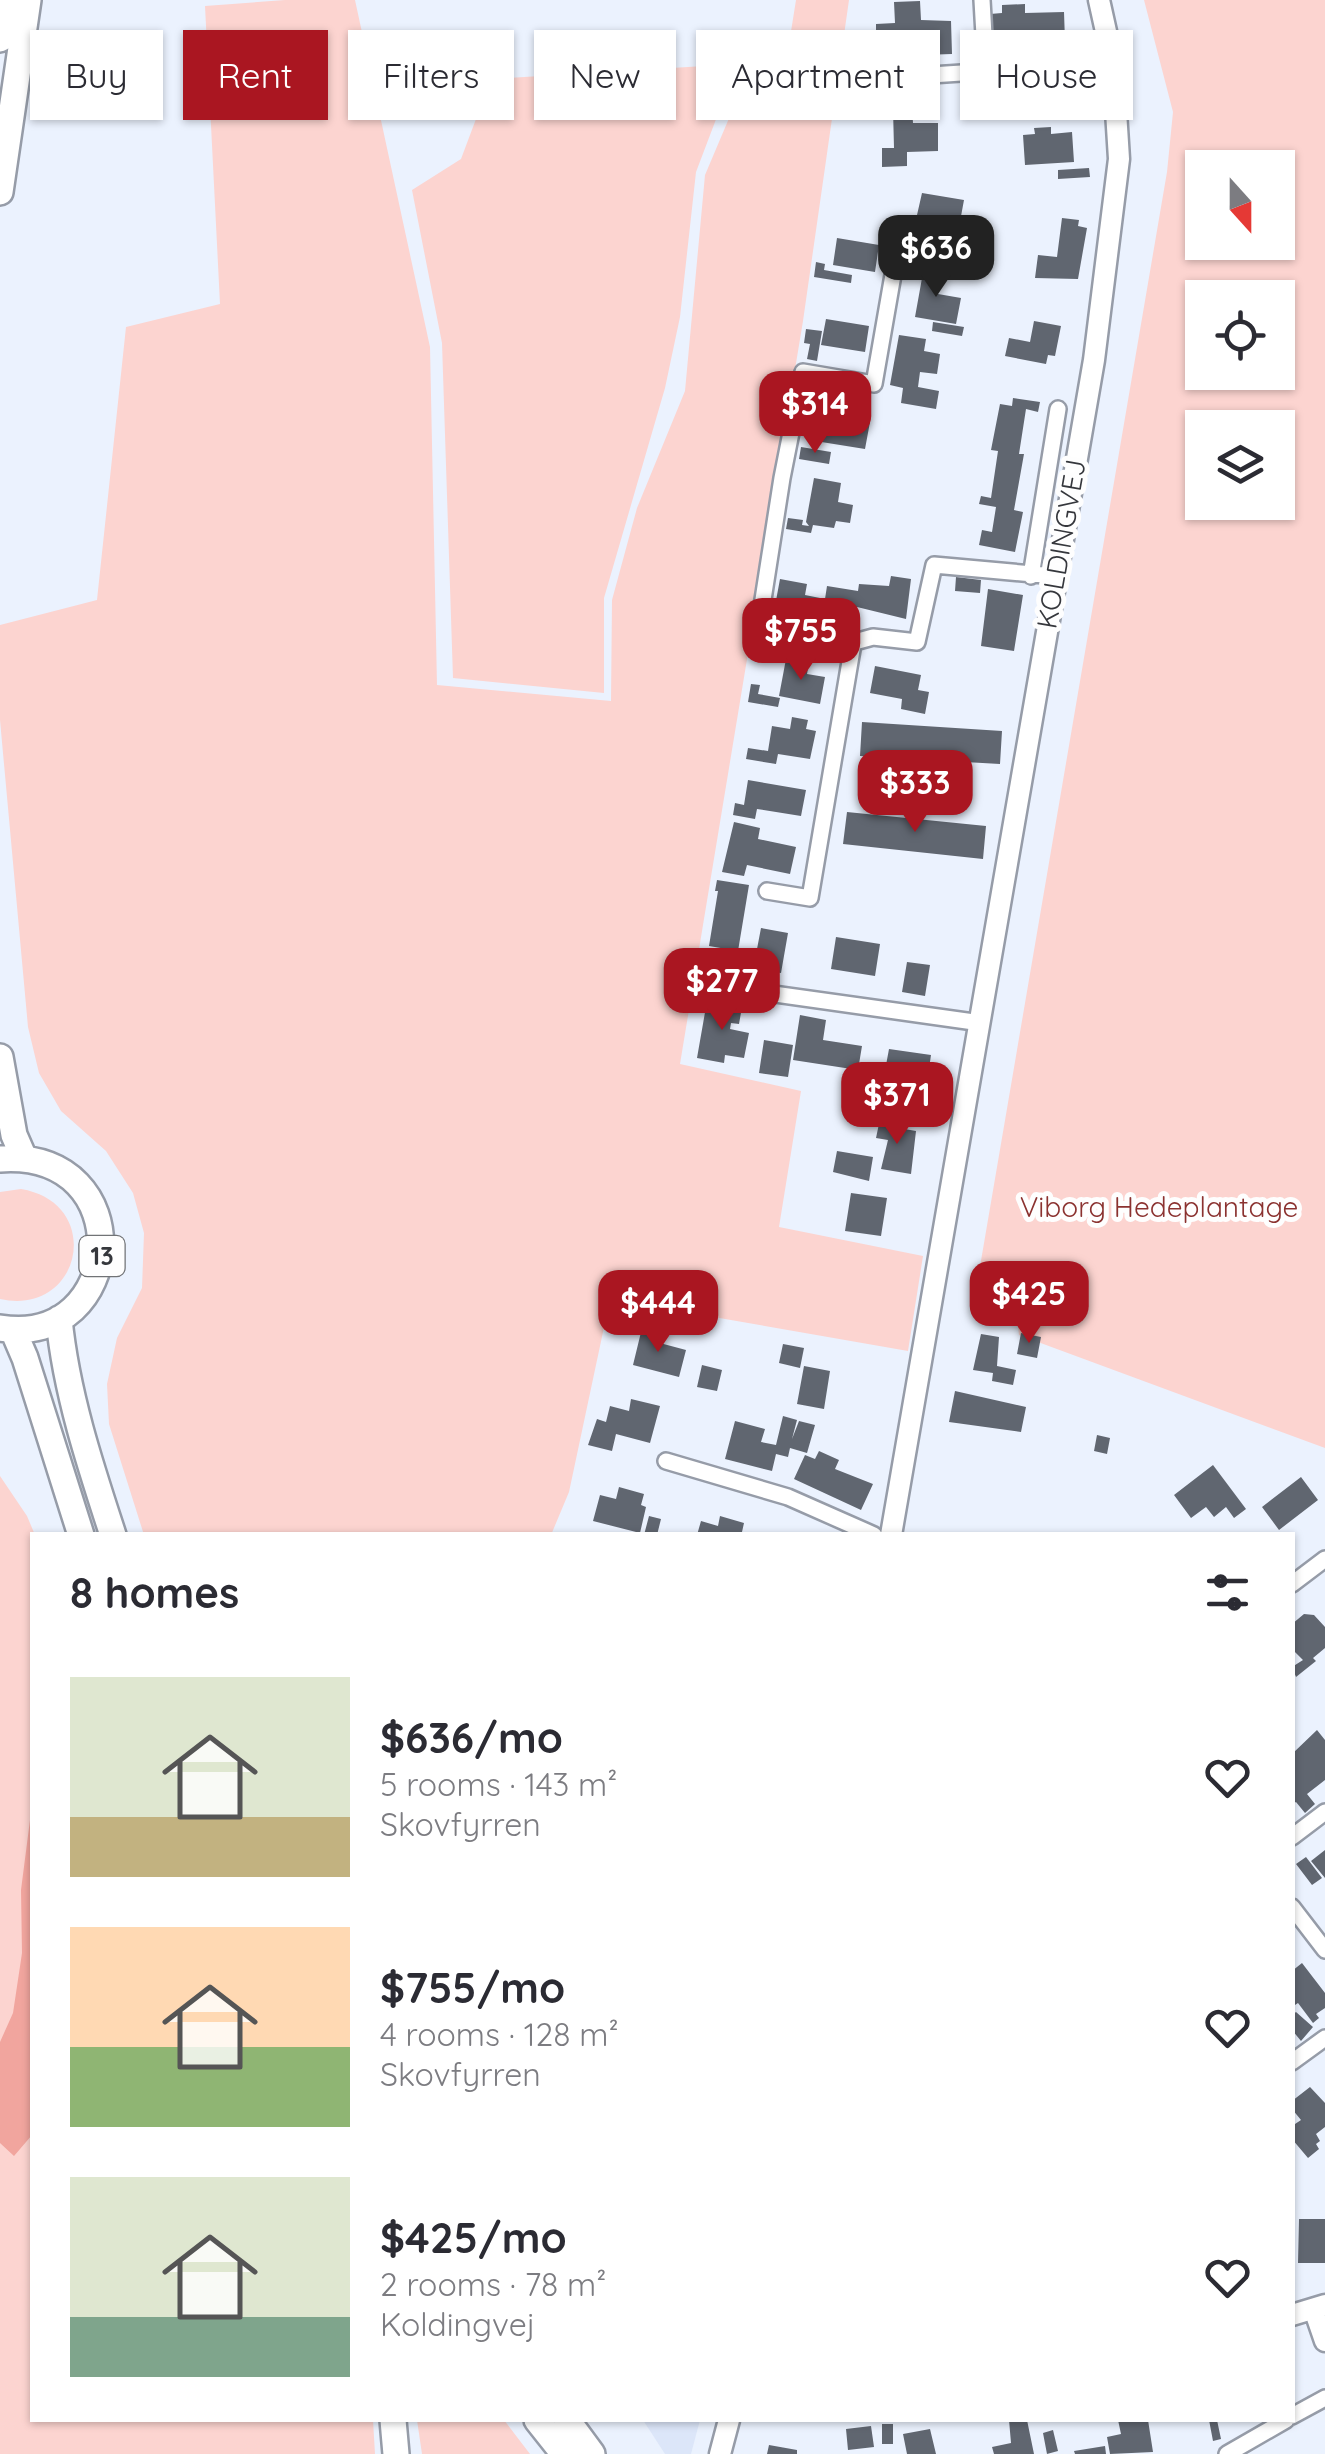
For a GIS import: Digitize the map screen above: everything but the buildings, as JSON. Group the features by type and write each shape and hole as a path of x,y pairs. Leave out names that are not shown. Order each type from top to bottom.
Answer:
{"main road":[{"path":"0,38 6,0"},
{"path":"0,192 28,0"},
{"name":"13","path":"0,1056 14,1134 12,1158 62,1170 77,1183 98,1216 102,1235 97,1274 76,1307 60,1318"},
{"path":"6,1329 37,1328 60,1318 70,1387 112,1532"},
{"path":"6,1329 25,1358 80,1532"},
{"path":"394,2422 396,2454"},
{"path":"539,2422 564,2454"},
{"path":"568,2422 592,2454"}],"street":[{"path":"982,0 984,30"},
{"name":"KOLDINGVEJ","path":"1099,0 1106,30"},
{"name":"KOLDINGVEJ","path":"892,1532 1094,360 1119,159 1117,120"},
{"path":"897,252 874,384 804,372 782,478 757,638 829,649 872,637 918,642 934,564 1055,576"},
{"path":"1031,576 1058,409"},
{"path":"767,891 810,898 853,644"},
{"path":"746,990 981,1023"},
{"path":"666,1460 788,1497 867,1532"},
{"path":"1295,1582 1325,1559"},
{"path":"1295,1835 1325,1812"},
{"path":"1295,1911 1325,1950"},
{"path":"1295,2060 1325,2038"},
{"path":"1295,2313 1320,2307 1325,2341"},
{"path":"1295,2414 1325,2398"},
{"path":"720,2454 728,2422"},
{"path":"1227,2454 1283,2422"}],"shaded area":[{"path":"30,1820 30,2137 14,2156 0,2143 0,2042 13,2013 22,1953 21,1890"},
{"path":"644,2422 699,2422 691,2454 665,2454"}],"green space":[{"path":"355,0 361,30 348,30 348,120 381,120 430,347 437,685 611,701 612,600 637,508 685,391 705,175 728,120 832,120 803,321 680,1064 801,1091 779,1227 923,1256 908,1351 610,1299 569,1492 552,1532 143,1532 109,1424 107,1384 117,1338 142,1288 144,1233 133,1193 106,1151 61,1111 39,1073 28,1027 0,720 0,625 97,600 126,327 220,304 211,120 328,120 328,30 206,30 205,6"},
{"path":"796,0 849,0 845,30 791,30"},
{"name":"Viborg Hedeplantage","path":"1144,0 1325,0 1325,1448 1019,1335 1014,1292 976,1290 1167,172 1173,112"},
{"path":"696,66 696,120 716,120 696,172 680,317 665,388 604,598 604,693 453,678 442,343 412,190 461,159 476,120 514,120 514,78 534,76 534,120 676,120 676,68"},
{"path":"21,1189 48,1198 65,1215 73,1235 73,1256 65,1276 50,1291 28,1300 0,1299 0,1192"},
{"path":"0,1476 34,1532 30,1532 30,2422 373,2422 375,2454 0,2454"},
{"path":"417,2422 506,2422 530,2454 422,2454"}]}
